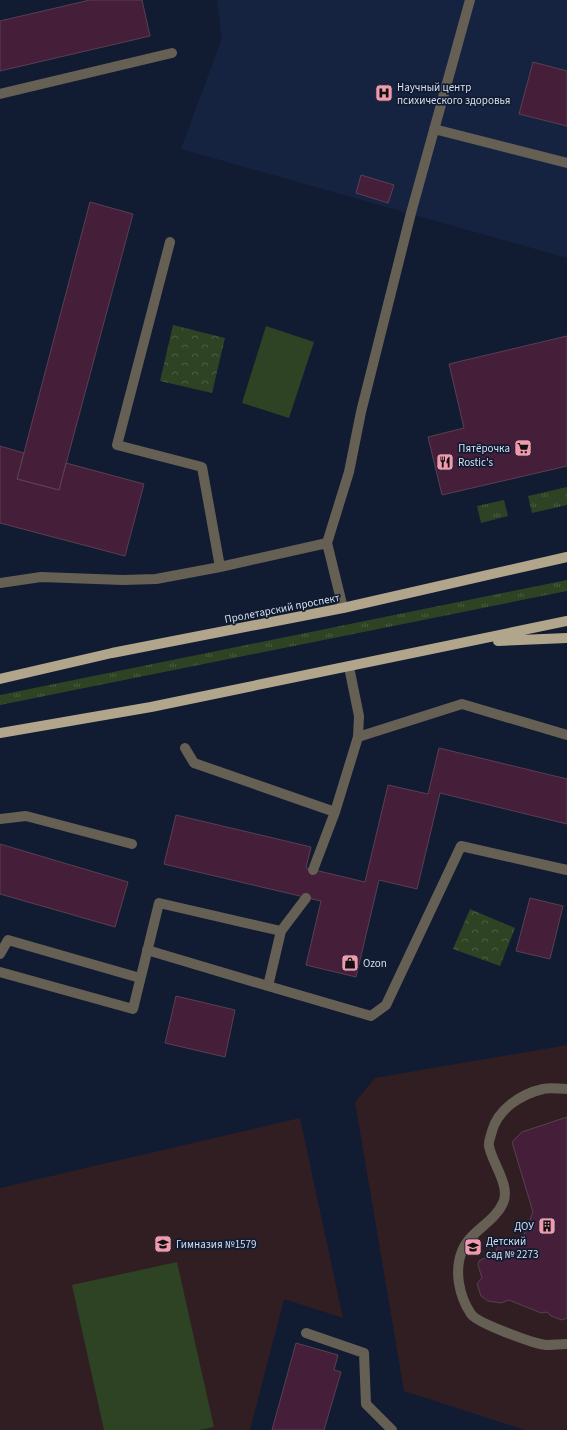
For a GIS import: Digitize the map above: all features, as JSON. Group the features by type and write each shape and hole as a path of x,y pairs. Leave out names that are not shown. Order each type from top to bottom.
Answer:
{"main road":[{"name":"Пролетарский проспект","path":"0,679 112,653 343,608 567,557"},
{"path":"0,732 151,707 472,642 567,621"},
{"path":"472,642 567,638"}],"lane":[{"path":"343,608 327,543 349,472 361,412 411,213 470,0"},
{"path":"0,94 172,53"},
{"path":"434,129 567,163"},
{"path":"170,242 117,445 202,468 220,567"},
{"path":"0,583 41,577 123,580 156,579 220,567 327,543"},
{"path":"314,870 335,812 358,737 359,716 349,667"},
{"path":"358,737 462,704 567,734"},
{"path":"185,748 194,763 335,812"},
{"path":"0,819 26,816 132,844"},
{"path":"147,950 371,1016 386,1005 461,846 567,870"},
{"path":"268,986 281,931 306,898"},
{"path":"0,972 133,1009 159,903 281,931"},
{"path":"0,954 8,940 140,978"},
{"path":"567,1089 544,1088 523,1095 503,1111 494,1126 488,1145 504,1189 504,1202 497,1214 479,1229 463,1250 457,1270 461,1292 471,1315 483,1324 545,1345 567,1344"},
{"path":"306,1334 364,1353 366,1404 392,1430"}],"shaded area":[{"name":"Научный центр психического здоровья","path":"217,0 567,0 567,258 181,149 222,38"},
{"name":"Детский сад № 2273","path":"567,1045 567,1430 525,1430 404,1391 355,1102 375,1078"},
{"name":"Гимназия №1579","path":"300,1118 343,1318 284,1299 250,1430 0,1430 0,1188"}],"green space":[{"path":"173,325 225,338 212,393 160,381"},
{"path":"266,326 314,342 289,418 242,403"},
{"path":"567,487 567,505 532,513 528,496"},
{"path":"504,500 508,516 481,523 477,506"},
{"path":"567,580 567,591 0,705 0,695"},
{"path":"470,909 515,928 500,966 453,949"},
{"path":"177,1262 214,1427 200,1430 104,1430 72,1285"}],"building":[{"path":"90,0 142,0 150,36 0,71 0,21"},
{"path":"533,62 567,71 567,126 519,114"},
{"path":"361,175 394,185 388,203 356,193"},
{"path":"90,202 133,214 59,490 17,479"},
{"path":"567,336 567,466 442,495 428,437 464,428 449,364"},
{"path":"0,446 24,453 17,479 59,490 66,463 144,484 125,556 0,523"},
{"path":"439,748 567,779 567,824 440,793 417,889 379,880 356,977 306,965 321,901 164,864 176,815 311,847 306,868 365,882 388,785 428,794"},
{"path":"0,844 128,882 115,927 0,894"},
{"path":"530,898 563,906 550,959 516,951"},
{"path":"176,996 235,1010 225,1057 165,1043"},
{"name":"ДОУ","path":"567,1117 567,1318 562,1320 551,1316 547,1312 541,1313 509,1300 501,1303 488,1301 481,1296 477,1284 482,1278 478,1265 479,1261 495,1253 499,1244 511,1239 521,1243 533,1212 512,1142 522,1132"},
{"path":"296,1343 338,1355 334,1370 341,1372 324,1430 272,1430"}],"place":[{"name":"Научный центр психического здоровья","path":"384,93"},
{"name":"Пятёрочка","path":"523,448"},
{"name":"Rostic's","path":"445,462"},
{"name":"Ozon","path":"350,963"},
{"name":"ДОУ","path":"547,1226"},
{"name":"Гимназия №1579","path":"163,1244"},
{"name":"Детский сад № 2273","path":"473,1247"}]}
